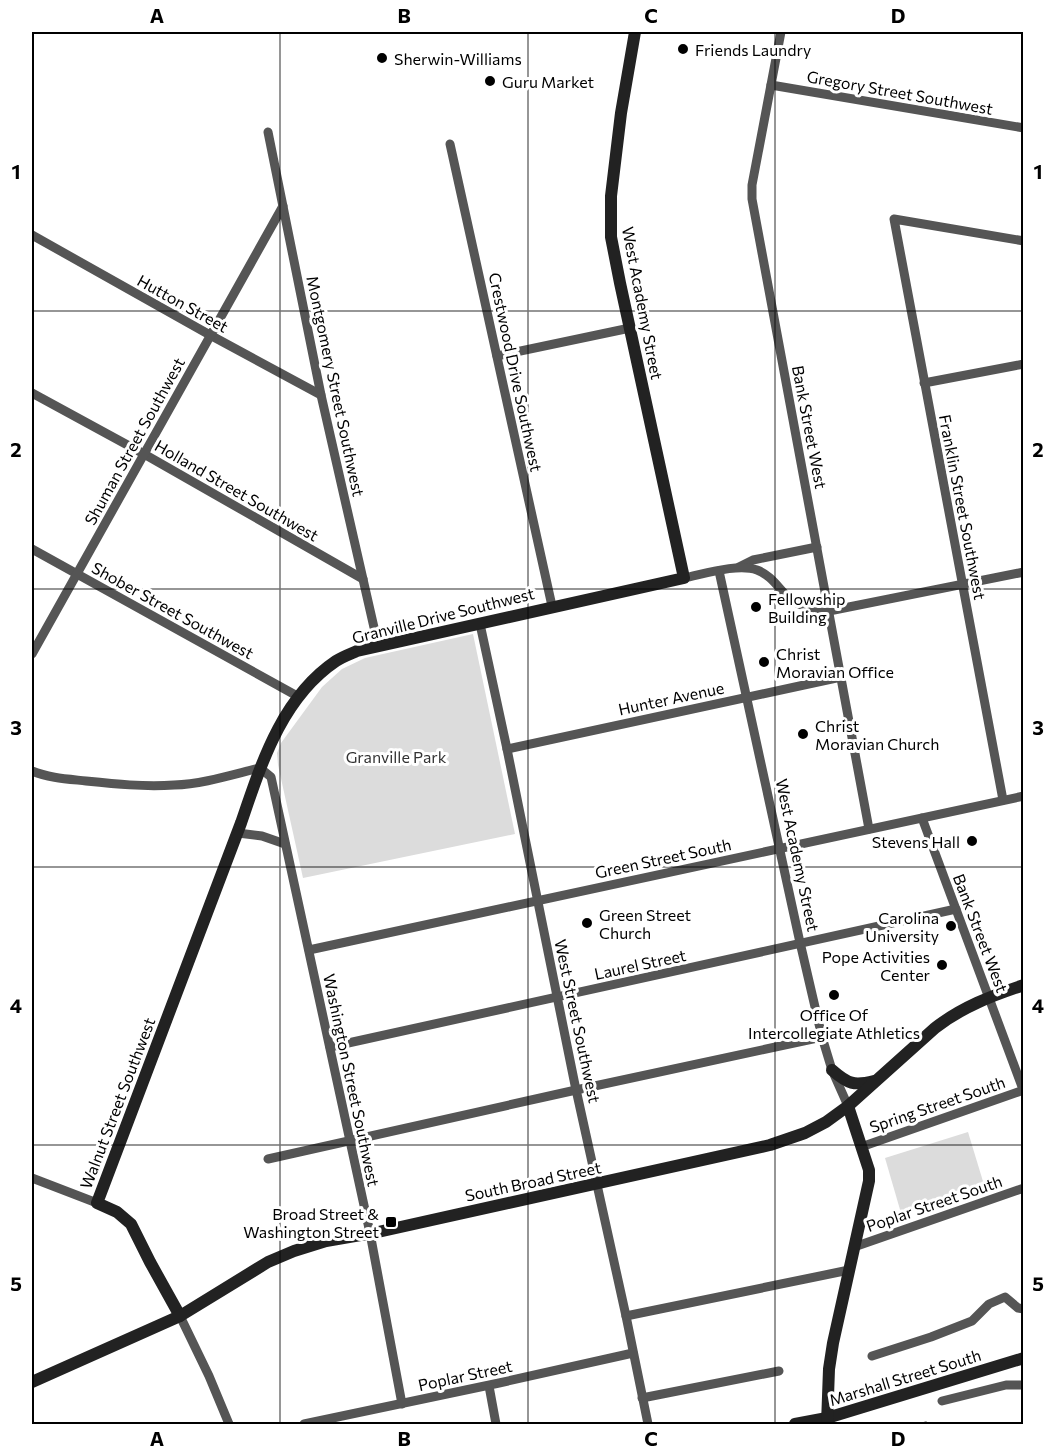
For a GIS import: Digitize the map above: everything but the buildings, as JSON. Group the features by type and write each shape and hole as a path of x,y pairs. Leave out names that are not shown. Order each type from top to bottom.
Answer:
{"street":[{"name":"West Academy Street","path":"635,32 621,112 613,180 610,210 611,237 684,578"},
{"name":"Bank Street West","path":"782,32 752,185 752,199 869,829"},
{"name":"Gregory Street Southwest","path":"771,85 1023,128"},
{"name":"Montgomery Street Southwest","path":"268,132 321,395 378,645"},
{"name":"Crestwood Drive Southwest","path":"450,144 552,606"},
{"name":"Shuman Street Southwest","path":"32,654 283,206"},
{"name":"Franklin Street Southwest","path":"1003,800 894,219 1023,241"},
{"name":"Hutton Street","path":"32,235 321,395"},
{"path":"497,356 630,328"},
{"path":"924,383 1023,364"},
{"name":"Holland Street Southwest","path":"32,393 363,579"},
{"name":"Granville Drive Southwest","path":"260,768 267,750 299,697 315,679 336,662 357,651 552,606 739,567 753,560 817,547"},
{"name":"Shober Street Southwest","path":"32,549 299,697"},
{"path":"739,567 758,570 799,604 829,611 1023,572"},
{"name":"West Academy Street","path":"719,571 822,1037 869,1170 869,1181 833,1343 829,1369 827,1421"},
{"name":"West Street Southwest","path":"480,624 648,1425"},
{"name":"Hunter Avenue","path":"507,749 841,677"},
{"path":"32,771 50,777 148,786 198,782 260,768"},
{"name":"Walnut Street Southwest","path":"229,1425 209,1376 180,1316 131,1224 117,1212 97,1203 260,768"},
{"name":"Washington Street Southwest","path":"260,768 271,777 370,1233 402,1404"},
{"name":"Green Street South","path":"309,950 1023,796"},
{"name":"Bank Street West","path":"922,818 1023,1090"},
{"path":"237,833 262,836 285,844"},
{"name":"Laurel Street","path":"330,1047 956,909"},
{"name":"South Broad Street","path":"32,1382 180,1316 268,1262 288,1254 326,1242 770,1146 805,1133 826,1122 848,1106 947,1018 968,1006 1023,985"},
{"path":"268,1159 822,1037"},
{"path":"832,1070 842,1080 854,1084 876,1081"},
{"name":"Spring Street South","path":"861,1147 1023,1090"},
{"path":"32,1178 97,1203"},
{"name":"Poplar Street South","path":"854,1247 1023,1188"},
{"path":"626,1316 849,1270"},
{"path":"872,1356 962,1326 972,1321 989,1304 1005,1297 1018,1308 1023,1309"},
{"name":"Poplar Street","path":"304,1425 633,1353"},
{"name":"Marshall Street South","path":"795,1425 827,1421 1023,1358"},
{"path":"642,1398 779,1371"},
{"path":"942,1401 1006,1385 1023,1384"},
{"path":"489,1386 496,1425"}],"green space":[{"name":"Granville Park","path":"473,634 515,834 303,878 278,765 277,753 281,743 322,687 342,669 365,658"},
{"path":"968,1132 985,1188 901,1213 885,1158"}],"waterway":[{"path":"922,1424 926,1422"}],"place":[{"name":"Friends Laundry","path":"683,49"},
{"name":"Sherwin-Williams","path":"382,58"},
{"name":"Guru Market","path":"490,81"},
{"name":"Fellowship Building","path":"756,607"},
{"name":"Christ Moravian Office","path":"764,662"},
{"name":"Christ Moravian Church","path":"803,734"},
{"name":"Stevens Hall","path":"972,841"},
{"name":"Green Street Church","path":"587,923"},
{"name":"Carolina University","path":"951,926"},
{"name":"Pope Activities Center","path":"942,965"},
{"name":"Office Of Intercollegiate Athletics","path":"834,995"},
{"name":"Broad Street & Washington Street","path":"391,1222"}]}
